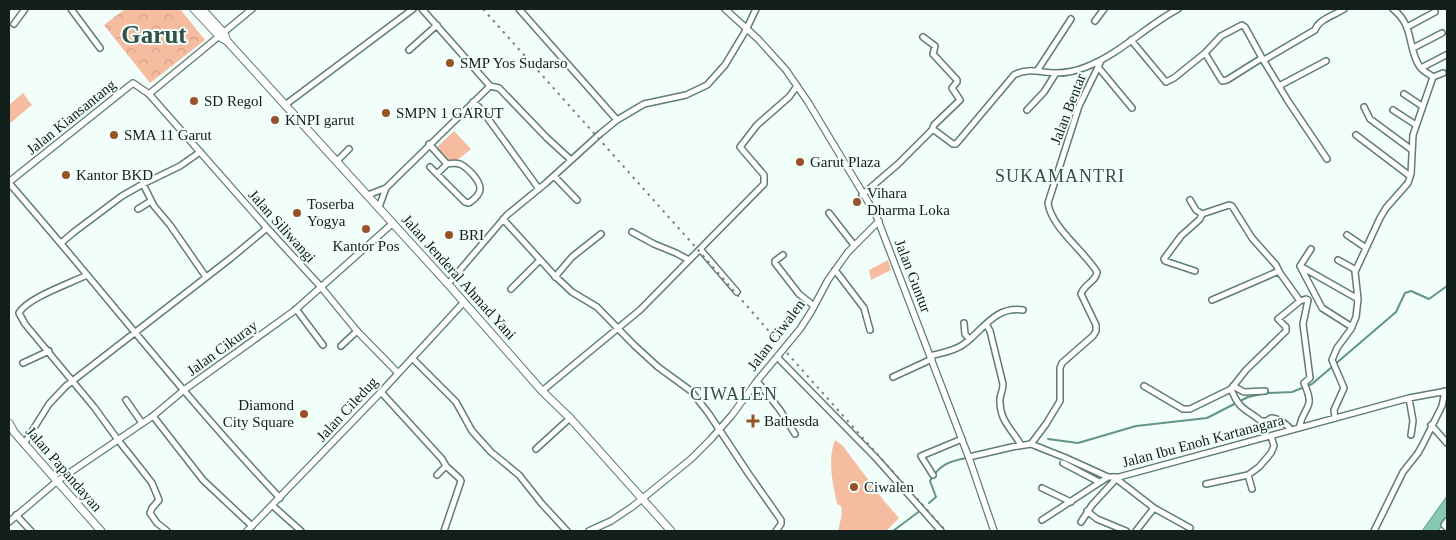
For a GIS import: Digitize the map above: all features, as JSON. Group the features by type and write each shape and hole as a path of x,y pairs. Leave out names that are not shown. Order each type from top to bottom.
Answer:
{"main road":[{"name":"Jalan Jenderal Ahmad Yani","path":"194,9 222,35"},
{"name":"Jalan Jenderal Ahmad Yani","path":"202,9 227,41 368,195 542,391 570,418 671,531"},
{"name":"Jalan Papandayan","path":"9,424 11,434 24,444 101,531"}],"street":[{"path":"14,24 25,9"},
{"path":"71,9 100,48"},
{"path":"149,94 252,9"},
{"path":"285,104 413,9"},
{"path":"422,9 490,86 499,88 571,160"},
{"path":"519,9 618,120"},
{"name":"Jalan Guntur","path":"725,9 786,70 879,222 969,457 994,531"},
{"path":"448,284 503,219 618,120 644,104 686,95 707,85 724,65 746,30 756,9"},
{"path":"1096,21 1104,9"},
{"path":"932,130 955,144 991,105 1014,75 1023,71 1070,72 1101,61 1178,9"},
{"path":"1205,54 1222,81 1227,80 1315,30 1317,25 1344,9"},
{"path":"1396,9 1407,27 1414,55 1420,68 1433,77"},
{"path":"1407,27 1436,12"},
{"path":"1037,71 1071,19"},
{"path":"409,50 437,25"},
{"path":"1131,40 1166,82 1205,54 1221,36 1242,25 1245,27 1279,86 1327,158"},
{"path":"1413,48 1442,33"},
{"path":"862,195 898,164 960,100 952,88 957,80 934,54 936,46 923,36"},
{"path":"1420,68 1446,56"},
{"name":"Jalan Bentar","path":"1031,444 1060,401 1060,368 1062,362 1093,336 1096,331 1096,325 1081,294 1082,290 1095,279 1097,272 1065,233 1053,216 1048,204 1080,106 1101,61"},
{"path":"1279,86 1326,61"},
{"path":"1098,67 1132,108"},
{"path":"1027,110 1044,92 1056,73"},
{"path":"1335,418 1334,410 1344,388 1332,363 1333,354 1352,327 1356,317 1358,299 1356,270 1383,213 1408,183 1413,135 1416,125 1433,77 1442,73"},
{"name":"Jalan Kiansantang","path":"9,183 133,83 149,94"},
{"path":"378,207 386,188 490,86"},
{"path":"542,391 640,310 764,184 764,175 740,147 757,125 789,97 797,86"},
{"name":"Jalan Siliwangi","path":"149,94 321,287 357,331 398,373"},
{"path":"1404,94 1422,106"},
{"path":"473,102 481,109 539,189"},
{"path":"1364,107 1370,119 1412,150"},
{"path":"1393,110 1416,125"},
{"path":"1356,135 1410,176"},
{"path":"429,144 448,164"},
{"path":"337,161 349,149"},
{"path":"61,243 122,196 180,166 200,152"},
{"path":"430,167 460,199 467,203 474,200 480,190 476,179 458,163 448,164 437,174"},
{"path":"554,176 577,200"},
{"path":"9,183 251,468 280,498"},
{"path":"142,184 151,201 206,277"},
{"path":"368,195 386,188"},
{"path":"1190,200 1196,210 1202,214"},
{"path":"138,209 151,201"},
{"path":"1195,271 1165,261 1164,259 1181,236 1200,219 1202,214 1228,205 1232,206 1252,238 1275,264 1300,300"},
{"path":"829,213 854,245"},
{"path":"503,219 555,277 572,292 597,307 658,367 691,391 782,520 776,531"},
{"name":"Jalan Ciwalen","path":"589,531 611,521 642,499 691,459 720,430 800,329 835,270 854,245 879,222"},
{"name":"Jalan Cikuray","path":"9,522 16,514 56,482 153,416 184,390 296,310 393,223"},
{"path":"24,444 55,396 267,228"},
{"path":"632,232 689,260"},
{"path":"555,277 572,257 601,234"},
{"path":"1346,234 1366,248"},
{"path":"702,247 737,292"},
{"path":"1300,266 1311,249"},
{"path":"783,255 774,263 799,294 814,306"},
{"path":"512,289 540,260"},
{"path":"1338,260 1356,270"},
{"path":"1300,266 1358,299"},
{"path":"1300,266 1322,308 1352,327"},
{"path":"835,270 864,308 870,330"},
{"path":"1212,300 1279,272"},
{"path":"87,275 38,297 23,307 19,314 156,490 159,500 150,513 157,523 167,531"},
{"path":"1144,386 1183,409 1190,409 1232,387 1246,370 1286,330 1286,327 1278,319 1300,300 1306,299 1308,302 1303,324 1310,378 1306,386 1310,405 1303,416 1299,428"},
{"name":"Jalan Ciledug","path":"247,531 273,506 464,302"},
{"path":"893,377 960,346 1005,310 1013,308 1023,310"},
{"path":"296,310 323,345"},
{"path":"964,323 965,334 969,340"},
{"path":"986,324 990,330 1003,384 1003,392 1000,398 1001,417 1021,445"},
{"path":"341,346 357,331"},
{"path":"23,362 48,351"},
{"path":"777,357 876,458 941,531"},
{"path":"412,359 456,402 472,431 491,452 519,475 567,531"},
{"path":"757,381 780,410 795,434"},
{"path":"1232,387 1244,392 1265,391"},
{"path":"1232,387 1236,401 1243,409 1254,414 1261,421 1275,418 1292,430"},
{"path":"1374,531 1403,472 1418,454 1442,406 1446,391"},
{"name":"Jalan Ibu Enoh Kartanagara","path":"969,457 1031,444 1113,478 1409,398 1446,391"},
{"path":"381,392 428,443 446,466 460,478 461,481 444,531"},
{"path":"1409,398 1413,421 1411,435"},
{"path":"126,400 142,423"},
{"path":"153,416 203,480 252,526"},
{"path":"536,449 570,418"},
{"path":"1431,425 1447,443"},
{"path":"1206,484 1248,475 1266,460 1271,453 1274,446 1271,436"},
{"path":"933,475 922,456 962,439"},
{"path":"1063,463 1099,482"},
{"path":"438,475 446,466"},
{"path":"1248,475 1252,489"},
{"path":"1042,520 1099,482 1113,478"},
{"path":"1113,478 1154,508 1190,528"},
{"path":"1081,522 1087,511 1113,478"},
{"path":"1042,488 1071,502"},
{"path":"273,506 301,531"},
{"path":"1136,531 1154,508"},
{"path":"1087,511 1097,519 1126,531"},
{"path":"16,514 31,531"},
{"path":"1447,521 1444,525 1447,528"}],"green space":[{"path":"125,9 180,9 205,40 150,83 104,25"},
{"path":"23,93 32,105 9,124 9,105"},
{"path":"454,131 471,149 455,162 448,160 436,148"},
{"path":"888,260 891,270 871,280 869,270"},
{"name":"Ciwalen","path":"835,440 843,446 899,518 886,531 838,531 842,514 841,506 837,504 831,464"}],"shaded area":[{"path":"1447,496 1447,520 1438,531 1422,531"}],"waterway":[{"path":"1048,439 1078,443 1136,426 1207,418 1248,397 1267,393 1292,392 1312,384 1396,312 1405,293 1411,291 1429,299 1447,286"},
{"path":"1006,451 1025,447"},
{"path":"929,503 936,497 930,481 937,471 950,462 967,458"},
{"path":"893,531 921,510"}],"railway":[{"path":"483,9 781,345"},
{"path":"787,353 946,531"}],"place":[{"name":"SMP Yos Sudarso","path":"450,63"},
{"name":"SD Regol","path":"194,101"},
{"name":"SMPN 1 GARUT","path":"386,113"},
{"name":"KNPI garut","path":"275,120"},
{"name":"SMA 11 Garut","path":"114,135"},
{"name":"Garut Plaza","path":"800,162"},
{"name":"Kantor BKD","path":"66,175"},
{"name":"Vihara Dharma Loka","path":"857,202"},
{"name":"Toserba Yogya","path":"297,213"},
{"name":"Kantor Pos","path":"366,229"},
{"name":"BRI","path":"449,235"},
{"name":"Diamond City Square","path":"304,414"},
{"name":"Bathesda","path":"753,421"},
{"name":"Ciwalen","path":"854,487"}],"district":[{"name":"Garut","path":"154,34"},
{"name":"SUKAMANTRI","path":"1060,176"},
{"name":"CIWALEN","path":"734,394"}]}
